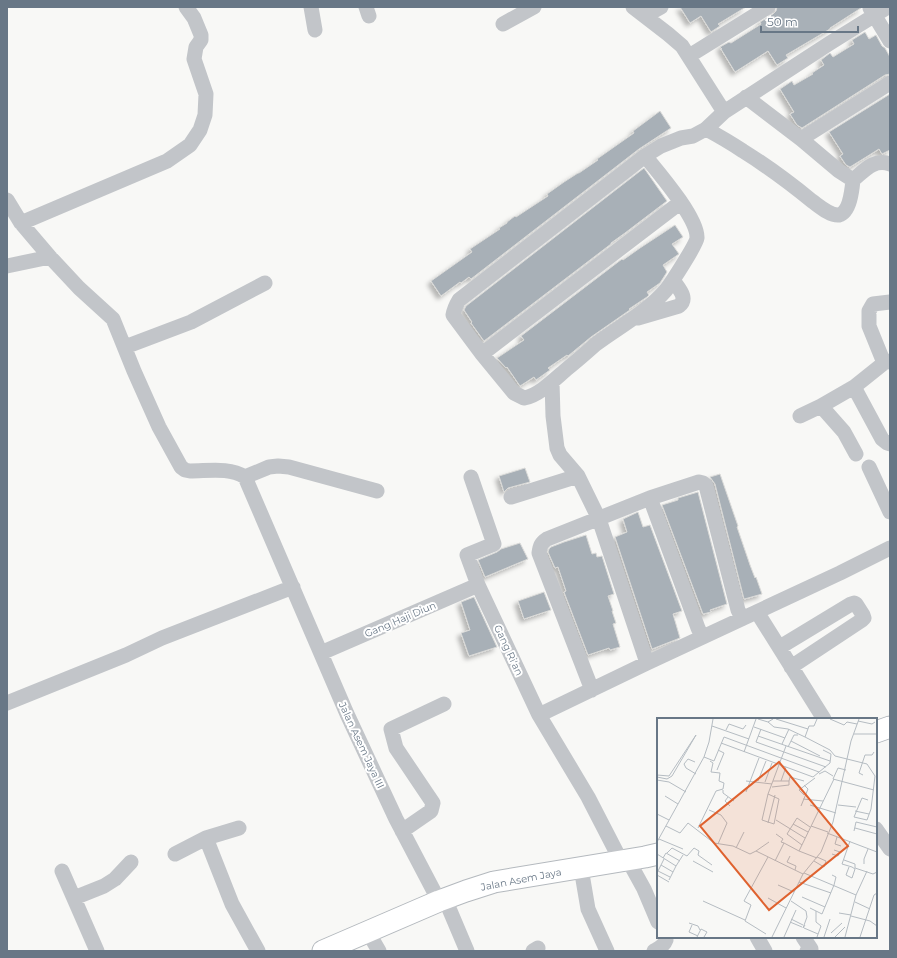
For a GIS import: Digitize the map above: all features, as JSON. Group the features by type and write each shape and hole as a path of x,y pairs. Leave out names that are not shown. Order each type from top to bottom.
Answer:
{"main road":[{"path":"877,732 890,727"},
{"name":"Jalan Asem Jaya","path":"323,951 442,900 494,882 657,854"}],"street":[{"path":"21,223 167,161 190,145 200,130 205,115 206,94 194,59 196,47 201,40 202,35 194,18 186,7"},
{"path":"311,7 315,30"},
{"path":"503,24 534,7"},
{"path":"633,7 677,40 689,56 724,112"},
{"path":"645,16 661,7"},
{"path":"689,56 768,7"},
{"path":"645,156 681,202 692,222 697,238 692,249 673,280 661,295 647,308 597,344 552,382 531,396 524,398 514,392 482,354 453,315 455,306 459,300 645,156 661,146 681,138 693,136 706,129 724,112 872,11 888,7"},
{"path":"872,11 890,41"},
{"path":"801,139 890,83"},
{"path":"746,97 801,139 839,171 854,180"},
{"path":"706,129 743,150 792,184 821,208 834,215 843,213 847,209 854,180 871,165 887,161"},
{"path":"7,200 21,223 50,257 79,288 113,319 159,427 181,467 190,471 228,470 245,477 269,467 290,467 377,491"},
{"path":"482,354 681,202"},
{"path":"7,266 50,257"},
{"path":"632,320 679,306 684,300 673,280"},
{"path":"125,347 191,322 265,283"},
{"path":"800,416 854,387 887,362 869,326 869,311 873,304 890,302"},
{"path":"552,382 557,448 560,456 578,476 599,519 647,662"},
{"path":"854,387 882,439 890,444"},
{"path":"821,406 844,432 856,454"},
{"path":"869,467 890,512"},
{"path":"511,497 578,476"},
{"name":"Jalan Asem Jaya III","path":"245,477 347,714 402,831 442,900 467,951"},
{"name":"Gang Ri'an","path":"471,477 494,544 467,555 478,585 539,715 624,860 644,890 657,920"},
{"path":"592,690 539,553 540,546 547,539 650,498 699,482 703,483 706,486 740,614"},
{"path":"650,498 700,632"},
{"path":"539,715 647,662 700,632 740,614 757,612 890,548"},
{"name":"Gang Haji Diun","path":"321,653 478,585"},
{"path":"7,703 126,655 169,635 293,586"},
{"path":"780,648 851,604 856,604 863,615 864,618 862,620 791,667"},
{"path":"757,612 823,718"},
{"path":"402,831 431,811 433,803 396,748 391,729 444,704"},
{"path":"175,854 206,838 239,828"},
{"path":"877,833 890,849"},
{"path":"206,838 232,904 258,951"},
{"path":"74,898 104,886 115,879 130,862"},
{"path":"581,868 588,909 607,951"},
{"path":"62,871 97,951"},
{"path":"368,932 378,951"},
{"path":"654,951 662,947 666,940 665,938"},
{"path":"758,938 765,951"},
{"path":"804,938 811,949 807,951"}],"building":[{"path":"680,7 746,7 718,24 720,26 711,32 701,16 690,23"},
{"path":"777,7 861,8 830,29 786,55 788,58 777,65 768,51 735,72 720,47 729,42 731,43 761,24 760,22 773,14"},
{"path":"865,32 869,39 876,35 882,46 885,48 890,57 890,74 885,75 802,128 797,125 790,114 794,112 780,89 792,81 794,85 813,74 812,73 824,65 821,60 830,53 833,57 854,44 852,40"},
{"path":"890,94 890,150 882,154 879,149 850,167 846,165 840,156 843,154 829,132"},
{"path":"660,111 671,128 639,149 471,279 469,277 461,283 460,282 441,296 431,281 472,252 470,249 500,229 499,228 515,216 516,217 548,196 547,194 598,160 597,159 634,133 633,131"},
{"path":"644,168 667,201 484,341 464,310 466,306"},
{"path":"675,225 683,237 672,244 679,254 663,265 667,272 660,283 647,292 649,295 591,337 568,356 567,355 548,368 550,370 536,380 534,377 520,386 507,367 506,368 497,358 524,340 521,336 622,259 623,260"},
{"path":"525,468 530,482 508,488 504,492 499,476"},
{"path":"720,474 750,565 762,594 744,599 715,484 710,477"},
{"path":"698,492 727,604 710,610 711,612 703,614 662,505"},
{"path":"638,512 643,527 650,525 682,611 673,614 680,638 652,649 615,537 627,532 623,519"},
{"path":"586,535 592,554 596,553 597,557 602,556 614,594 608,596 616,623 613,624 620,647 610,650 609,648 588,655 564,592 566,591 558,567 555,568 548,552 551,547"},
{"path":"520,543 528,559 485,577 478,560 501,549"},
{"path":"544,592 551,610 524,619 518,601"},
{"path":"474,597 497,647 469,656 461,633 470,630 461,602"}]}
